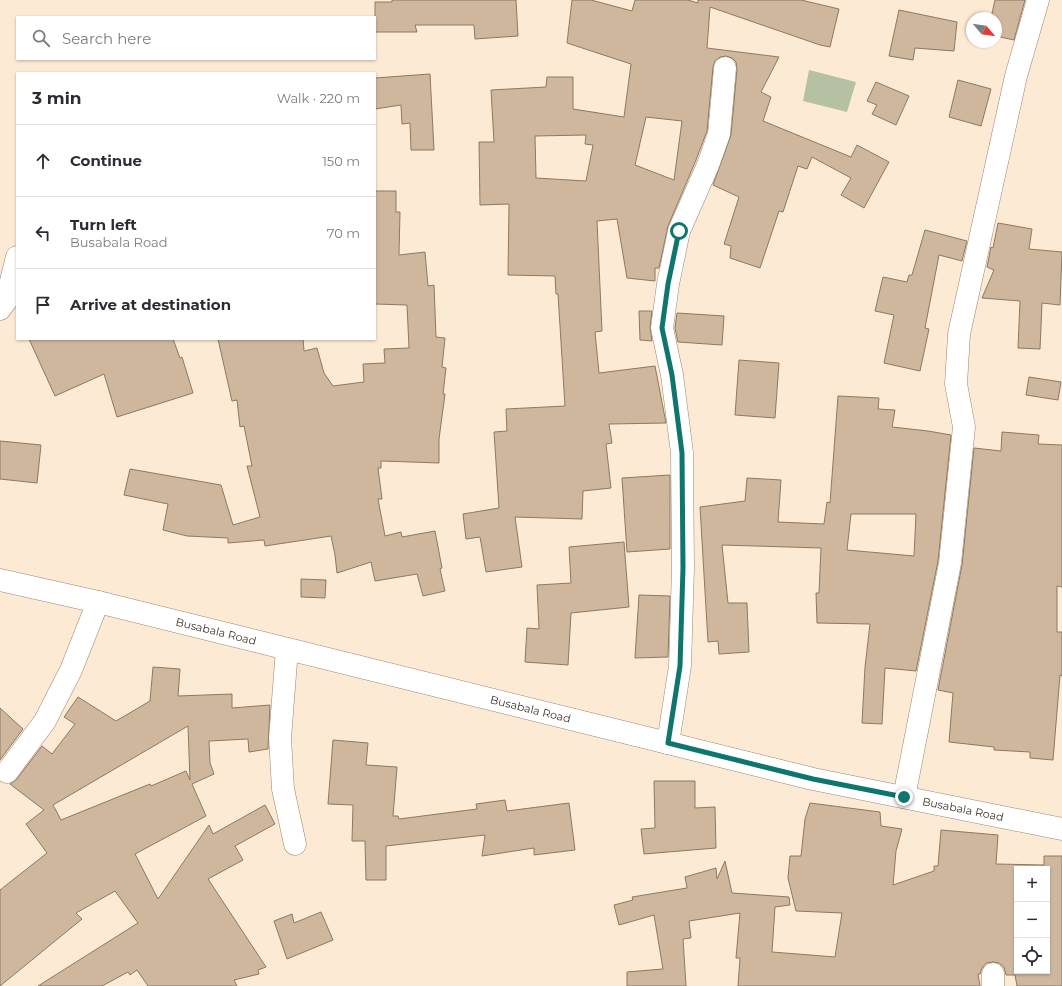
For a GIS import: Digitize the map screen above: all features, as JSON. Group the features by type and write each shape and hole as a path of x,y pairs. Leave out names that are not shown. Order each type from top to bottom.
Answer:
{"street":[{"path":"904,797 950,563 964,427 956,384 959,334 1016,76 1038,0"},
{"path":"668,743 680,666 683,568 682,453 672,375 662,328 668,284 679,231 708,166 719,134 725,68"},
{"path":"0,309 6,301 16,261"},
{"name":"Busabala Road","path":"1,578 813,779 1062,830"},
{"path":"6,772 45,721 71,670 98,602"},
{"path":"287,649 280,738 283,789 295,844"}],"green space":[{"path":"809,70 856,82 847,112 803,101"}],"building":[{"path":"392,0 516,0 518,36 475,39 474,25 415,25 417,32 376,32 375,2 392,2"},
{"path":"572,0 591,0 632,11 635,0 688,0 698,3 698,0 801,0 839,9 830,47 820,45 710,7 707,48 779,57 761,92 771,97 763,121 851,157 857,145 889,162 864,208 841,195 851,178 812,157 807,169 798,166 783,212 779,211 760,268 730,258 731,246 724,244 739,197 713,185 731,135 737,69 736,62 732,58 726,56 720,57 715,61 713,67 707,131 668,226 659,268 655,268 655,281 627,278 617,219 597,221 602,331 595,332 599,373 655,366 666,423 609,424 612,443 606,444 611,488 583,491 582,519 515,517 522,567 486,572 480,537 466,539 463,514 499,508 494,432 507,431 506,409 565,406 558,294 556,294 555,276 508,275 509,204 480,205 479,142 494,142 491,90 546,87 547,77 573,77 573,109 624,117 631,64 567,43","holes":["646,117 682,121 674,180 635,165","586,135 585,144 593,145 586,181 536,178 535,136"]},
{"path":"995,0 1025,0 1014,40 1002,37 1002,12 992,12"},
{"path":"899,10 957,22 954,51 915,48 913,60 889,56"},
{"path":"430,74 434,150 411,150 410,123 402,124 401,105 376,109 376,78"},
{"path":"958,80 991,89 981,126 949,117"},
{"path":"876,82 909,96 896,125 872,114 877,105 867,101"},
{"path":"376,191 396,191 396,212 400,212 399,255 425,252 428,286 434,285 436,337 445,338 442,367 446,368 443,394 445,394 439,439 439,463 381,461 381,468 378,468 382,499 378,499 385,536 401,532 402,537 435,531 442,568 440,569 445,591 423,596 417,574 375,581 371,562 337,573 331,536 265,546 264,540 228,543 228,538 187,536 163,530 168,504 124,495 130,469 221,485 233,525 260,517 247,466 252,466 244,426 240,427 237,400 232,401 218,340 303,340 304,351 317,348 324,373 333,386 364,382 363,364 385,363 384,349 409,348 407,305 376,304"},
{"path":"998,223 1032,229 1029,249 1062,252 1060,305 1042,303 1040,349 1018,348 1020,301 982,298 994,270 987,267 991,247 993,248"},
{"path":"925,230 967,241 962,261 939,255 925,328 929,329 920,371 884,363 894,315 875,311 883,277 907,282 909,275 912,275"},
{"path":"639,311 652,311 650,327 652,341 640,340"},
{"path":"677,313 724,316 722,345 678,342 675,328"},
{"path":"29,340 173,340 180,358 182,357 193,393 117,417 104,374 55,396"},
{"path":"739,360 779,363 775,418 735,415"},
{"path":"1029,377 1061,382 1058,400 1026,395"},
{"path":"838,396 879,398 878,409 895,410 892,427 951,435 938,561 916,671 885,668 882,724 862,723 865,667 870,624 817,623 816,593 819,593 821,548 722,545 728,603 747,603 749,652 719,654 718,641 708,642 700,507 745,501 747,478 781,480 778,522 824,524 827,502 830,503","holes":["851,514 916,514 914,556 847,550"]},
{"path":"1002,432 1039,435 1038,444 1062,445 1062,587 1057,586 1057,632 1062,632 1062,676 1060,675 1053,760 1030,758 1030,752 994,750 994,747 949,742 953,693 938,690 962,565 974,448 1001,451"},
{"path":"0,441 41,445 37,483 0,479"},
{"path":"670,475 670,549 627,552 622,478"},
{"path":"624,542 629,607 571,613 568,665 525,662 527,628 539,629 537,585 571,583 569,547"},
{"path":"301,579 326,580 325,598 301,597"},
{"path":"639,595 670,596 668,657 635,658"},
{"path":"153,667 180,669 178,696 232,694 232,708 270,705 268,749 249,752 248,739 209,741 210,763 214,774 192,784 206,816 135,854 158,899 209,825 213,834 265,805 275,824 235,846 243,860 208,879 266,967 258,970 259,974 234,980 237,986 148,986 137,970 130,975 128,972 102,986 38,986 138,923 115,891 76,913 82,919 0,986 0,890 47,853 26,824 44,810 10,784 17,779 42,746 52,754 75,724 64,717 78,697 116,721 150,701","holes":["188,726 190,780 186,771 61,820 53,805"]},
{"path":"0,708 23,729 0,760"},
{"path":"333,740 368,743 366,765 397,767 393,816 398,816 399,819 477,809 476,804 505,800 507,811 569,803 575,850 534,855 534,848 482,856 485,835 386,846 386,880 366,880 365,841 352,841 353,805 328,804"},
{"path":"654,781 695,781 695,808 715,807 716,848 644,854 641,829 655,828"},
{"path":"810,803 880,812 881,826 902,829 896,851 893,885 934,871 934,866 938,866 941,830 998,835 996,864 1044,865 1044,856 1062,856 1062,986 1017,986 1015,975 1006,975 1004,967 999,963 993,962 986,963 980,974 978,974 980,986 738,986 740,958 736,958 740,913 689,921 691,938 683,939 686,986 627,986 627,972 663,969 654,915 619,925 614,905 633,900 632,897 687,888 685,877 716,868 717,879 725,861 732,893 789,897 790,905 775,907 772,952 835,957 842,913 796,911 788,878 790,856 801,856 805,819"},
{"path":"321,912 333,940 287,959 274,921 292,914 294,923"}],"route":[{"path":"679,231 668,284 662,328 672,375 682,453 683,568 680,666 668,743 813,779 904,797"}]}
